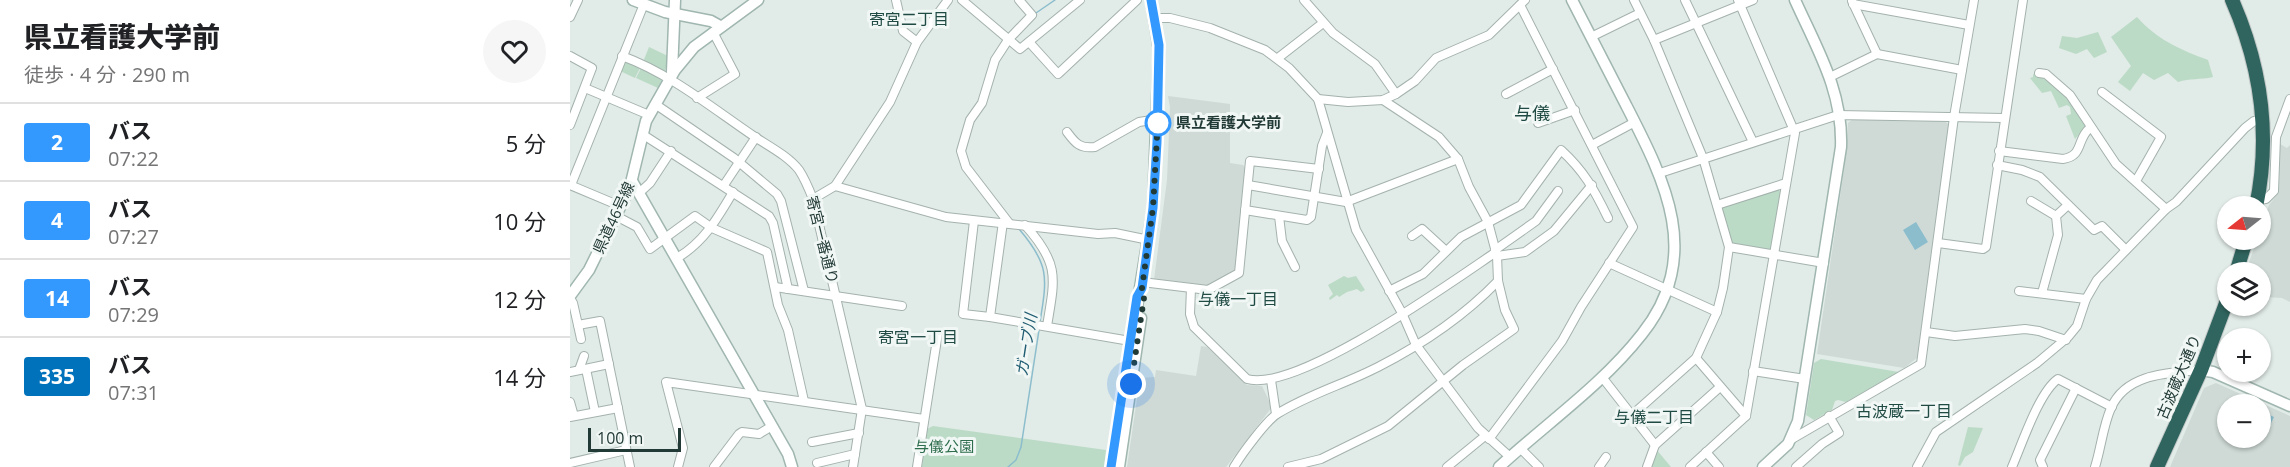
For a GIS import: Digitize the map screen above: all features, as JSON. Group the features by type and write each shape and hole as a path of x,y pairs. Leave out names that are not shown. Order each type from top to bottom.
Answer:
{"highway":[{"path":"2232,0 2257,75 2263,121 2262,170 2257,196"},
{"name":"古波蔵大通り","path":"2157,467 2201,370 2221,316"}],"street":[{"path":"570,17 578,0"},
{"path":"633,0 675,14 711,21 717,29 735,74 697,98"},
{"path":"670,78 674,58 675,0"},
{"name":"県道46号線","path":"570,297 590,270 632,181 642,134 649,115 670,78 694,47 758,0"},
{"path":"896,0 903,31 917,42"},
{"path":"813,199 835,186 890,102 917,42 948,0"},
{"path":"962,0 1020,49 1080,0"},
{"path":"1019,0 1032,15 1008,40 995,60 982,102 970,120 961,152 966,167 1013,223 1047,254 1054,284 1042,326"},
{"path":"1029,42 1058,74 1137,0"},
{"path":"1119,467 1137,297 1142,285 1156,182 1159,50 1151,0"},
{"path":"1304,0 1323,23 1375,64 1396,94"},
{"path":"1499,467 1602,377 1643,334 1655,315 1666,290 1673,263 1674,231 1670,202 1660,173 1572,0"},
{"path":"1632,415 1696,358 1717,312 1729,247 1703,158 1654,40 1634,0"},
{"path":"1685,0 1753,142"},
{"path":"1654,40 1739,3 1753,0"},
{"path":"1792,438 1798,421 1841,147 1841,114 1830,77 1795,0"},
{"path":"1763,467 1792,438 1921,363 1954,117 1974,0"},
{"path":"1938,243 1983,249 1986,247 2023,0"},
{"path":"1853,1 1877,54"},
{"path":"1853,1 1970,25"},
{"path":"1318,99 1348,102 1383,100 1396,94 1415,81 1436,58 1489,35 1522,3 1633,226 1562,341 1487,438 1448,467"},
{"path":"1690,467 1746,416 1795,134 1739,3"},
{"path":"644,4 570,185 618,211 637,227 650,249 695,216 712,228 767,252 778,305 788,330 804,401"},
{"path":"1591,37 1640,13"},
{"path":"1155,18 1170,18 1210,28 1256,46 1278,58 1318,99 1346,202 1356,230 1402,313 1416,345 1487,438 1510,457"},
{"path":"1278,58 1323,23"},
{"path":"1830,77 1877,54 1962,70"},
{"path":"570,56 592,68 570,125"},
{"name":"寄宮一番通り","path":"622,56 642,63 670,78 756,137 799,170 813,199 862,409 853,467"},
{"path":"1506,94 1553,69"},
{"path":"2039,73 2046,74 2070,95 2116,164 2166,210"},
{"path":"585,88 649,115"},
{"path":"2102,92 2161,137 2136,181"},
{"path":"2269,196 2274,191 2276,137 2290,99"},
{"path":"1288,467 1321,459 1390,424 1442,381 1514,329 1505,310 1498,282 1496,253 1488,222 1469,188 1458,159 1439,136 1383,100"},
{"path":"655,104 739,162 763,181 781,201 804,291"},
{"path":"1538,123 1575,110"},
{"path":"1660,173 1841,114 2004,118"},
{"path":"1067,132 1075,144 1087,148 1095,147 1139,122 1158,119"},
{"path":"1917,467 1936,432 2037,363 2066,340 2077,326 2086,299 2097,280 2176,202 2245,128 2253,121 2263,121"},
{"path":"1592,145 1635,122"},
{"path":"1999,151 2063,159 2072,158 2085,132 2090,128"},
{"path":"1245,210 1307,220 1311,217 1322,146 1327,132"},
{"path":"642,134 769,216 773,223 788,288"},
{"path":"724,185 756,137"},
{"path":"1389,291 1423,274 1461,237 1521,205 1561,150 1579,167 1592,185 1608,218"},
{"path":"639,192 650,183 670,151"},
{"path":"1248,185 1346,202 1458,159"},
{"path":"1142,285 1208,290 1239,273 1250,161 1319,169"},
{"path":"1997,165 2022,170 2040,177 2094,230 2102,226 2126,250"},
{"path":"632,181 788,454 792,467"},
{"path":"1717,205 1786,183"},
{"path":"1496,253 1525,252 1554,231 1592,185"},
{"path":"835,186 946,217 1098,234 1115,233 1149,240"},
{"path":"1191,288 1191,320 1198,333 1247,379 1271,380 1289,375 1340,352 1496,253 1536,221 1558,191"},
{"path":"676,258 702,239 712,228 733,192"},
{"path":"2031,201 2056,216"},
{"path":"2056,216 2068,205"},
{"path":"1279,216 1282,241 1295,267"},
{"path":"2042,293 2058,235 2056,216"},
{"path":"974,221 963,314 1134,341"},
{"path":"990,317 1013,223"},
{"path":"1412,236 1422,229 1446,251"},
{"path":"1729,247 1824,263"},
{"path":"1609,263 1717,312"},
{"path":"1234,467 1276,414 1310,396 1379,367 1416,345 1462,313 1498,282"},
{"path":"775,287 902,306"},
{"path":"2019,291 2086,299"},
{"path":"570,297 581,339"},
{"path":"578,325 600,321 630,467"},
{"path":"1926,332 1954,336 2025,329 2066,340"},
{"path":"917,467 938,333"},
{"path":"1111,467 1134,341"},
{"path":"584,356 583,369 595,412"},
{"path":"1696,358 1746,416"},
{"path":"570,372 609,364"},
{"path":"2095,467 2112,407 2135,381 2201,370 2213,372 2290,406"},
{"path":"1753,371 1805,379"},
{"path":"1602,377 1655,445"},
{"path":"2012,467 2036,409 2058,379 2112,407"},
{"path":"1271,380 1276,414"},
{"path":"678,467 683,448 666,382 924,419"},
{"path":"1647,467 1655,445 1720,387"},
{"path":"2043,467 2040,460 2076,388"},
{"path":"570,402 572,417 618,408"},
{"path":"1796,467 1822,444 1839,433 1829,416"},
{"path":"1798,421 1800,426 1807,429"},
{"path":"714,467 739,434 742,432 759,434 772,426"},
{"path":"812,442 859,433"},
{"path":"1520,448 1539,467"},
{"path":"570,463 626,450"},
{"path":"1706,452 1719,467"},
{"path":"817,463 855,454"},
{"path":"1599,467 1606,457"},
{"path":"1321,459 1329,467"}],"shaded area":[{"path":"1168,96 1230,104 1230,163 1243,165 1246,169 1238,271 1222,282 1206,286 1154,280 1167,180 1170,107"},
{"path":"1854,118 1945,121 1949,125 1917,358 1904,368 1817,354 1844,170 1848,123"},
{"path":"2280,144 2287,148 2290,145 2290,302 2282,298 2271,297 2271,262 2249,262 2253,250 2271,250 2271,202 2279,192"},
{"path":"1201,346 1207,347 1247,385 1262,386 1272,407 1226,467 1127,467 1140,378 1155,377 1156,370 1196,376"},
{"path":"2216,383 2241,394 2217,394 2217,448 2271,448 2271,408 2290,416 2290,467 2170,467 2204,388"}],"green space":[{"path":"2137,17 2152,32 2170,43 2208,60 2213,77 2178,82 2168,73 2154,80 2143,73 2130,91 2118,82 2131,66 2111,37"},
{"path":"2098,32 2107,52 2094,58 2087,49 2076,54 2059,48 2062,36 2077,38"},
{"path":"649,47 668,56 665,72 643,62"},
{"path":"622,59 641,66 635,78 618,70"},
{"path":"642,66 664,75 658,88 636,78"},
{"path":"2033,74 2058,89 2081,118 2086,126 2075,139 2066,116 2071,114 2070,107 2067,105 2059,108 2051,91 2042,93 2030,78"},
{"path":"1777,188 1781,192 1772,247 1769,250 1734,245 1721,210 1724,206"},
{"path":"1344,276 1348,278 1356,276 1365,290 1361,292 1357,289 1339,297 1337,295 1330,300 1333,294 1328,285"},
{"path":"1821,359 1899,372 1846,402 1835,401 1832,410 1814,420 1806,415 1814,363"},
{"name":"与儀公園","path":"933,426 1106,450 1104,467 922,467 927,429"},
{"path":"1968,427 1983,428 1973,452 1965,457 1960,466 1958,465"},
{"path":"1656,449 1671,467 1648,467"}],"water":[{"path":"1916,222 1928,242 1915,250 1903,230"}],"waterway":[{"name":"ガーブ川","path":"1036,13 1055,0"},
{"name":"ガーブ川","path":"1019,229 1036,253 1044,272 1045,283 1040,322"},
{"name":"ガーブ川","path":"1008,467 1016,460 1021,447 1039,330"}],"bus line":[{"name":"2","path":"1111,467 1137,297 1142,288 1155,195 1159,39 1151,0"}],"place":[{"name":"県立看護大学前","path":"1158,123"}],"district":[{"name":"寄宮二丁目","path":"909,19"},
{"name":"与儀","path":"1532,114"},
{"name":"与儀一丁目","path":"1238,299"},
{"name":"寄宮一丁目","path":"918,337"},
{"name":"古波蔵一丁目","path":"1904,411"},
{"name":"与儀二丁目","path":"1654,417"}],"route":[{"path":"1131,384 1144,298 1142,288 1156,182 1158,119 1158,123"}]}
